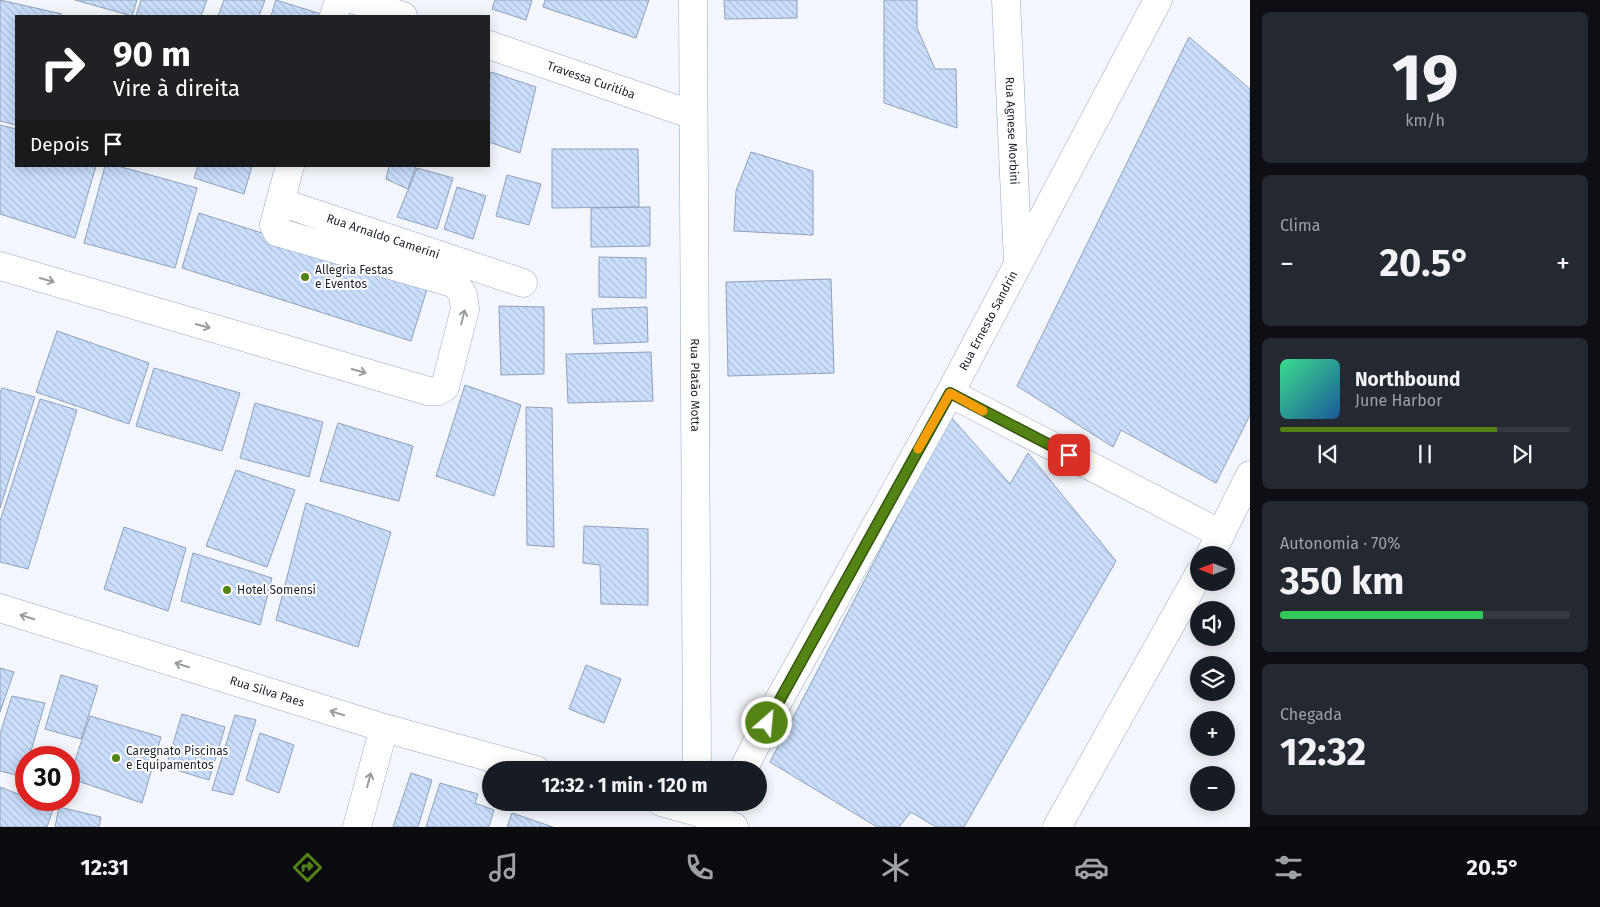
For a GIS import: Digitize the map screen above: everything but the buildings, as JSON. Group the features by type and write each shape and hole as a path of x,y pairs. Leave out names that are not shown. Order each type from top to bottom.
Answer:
{"street":[{"path":"334,15 339,0"},
{"path":"355,0 400,15"},
{"name":"Rua Platão Motta","path":"694,0 697,761"},
{"name":"Rua Agnese Morbini","path":"1006,0 1018,263"},
{"name":"Rua Ernesto Sandrin","path":"748,761 775,707 950,393 1158,0"},
{"name":"Travessa Curitiba","path":"490,46 693,115"},
{"path":"0,266 428,391 439,391 445,386 465,309 463,295 456,284 276,232 274,225 290,167"},
{"name":"Rua Arnaldo Camerini","path":"280,202 523,283"},
{"path":"950,393 1215,544 1250,475"},
{"path":"1057,827 1190,590"},
{"name":"Rua Silva Paes","path":"0,608 384,728 503,761"},
{"path":"357,827 384,728"}],"slow traffic":[{"path":"918,449 950,393 983,411"}],"place":[{"name":"Allegria Festas e Eventos","path":"305,277"},
{"name":"Hotel Somensi","path":"227,590"},
{"name":"Caregnato Piscinas e Equipamentos","path":"116,758"}],"route":[{"path":"767,723 950,393 1069,455"}]}
